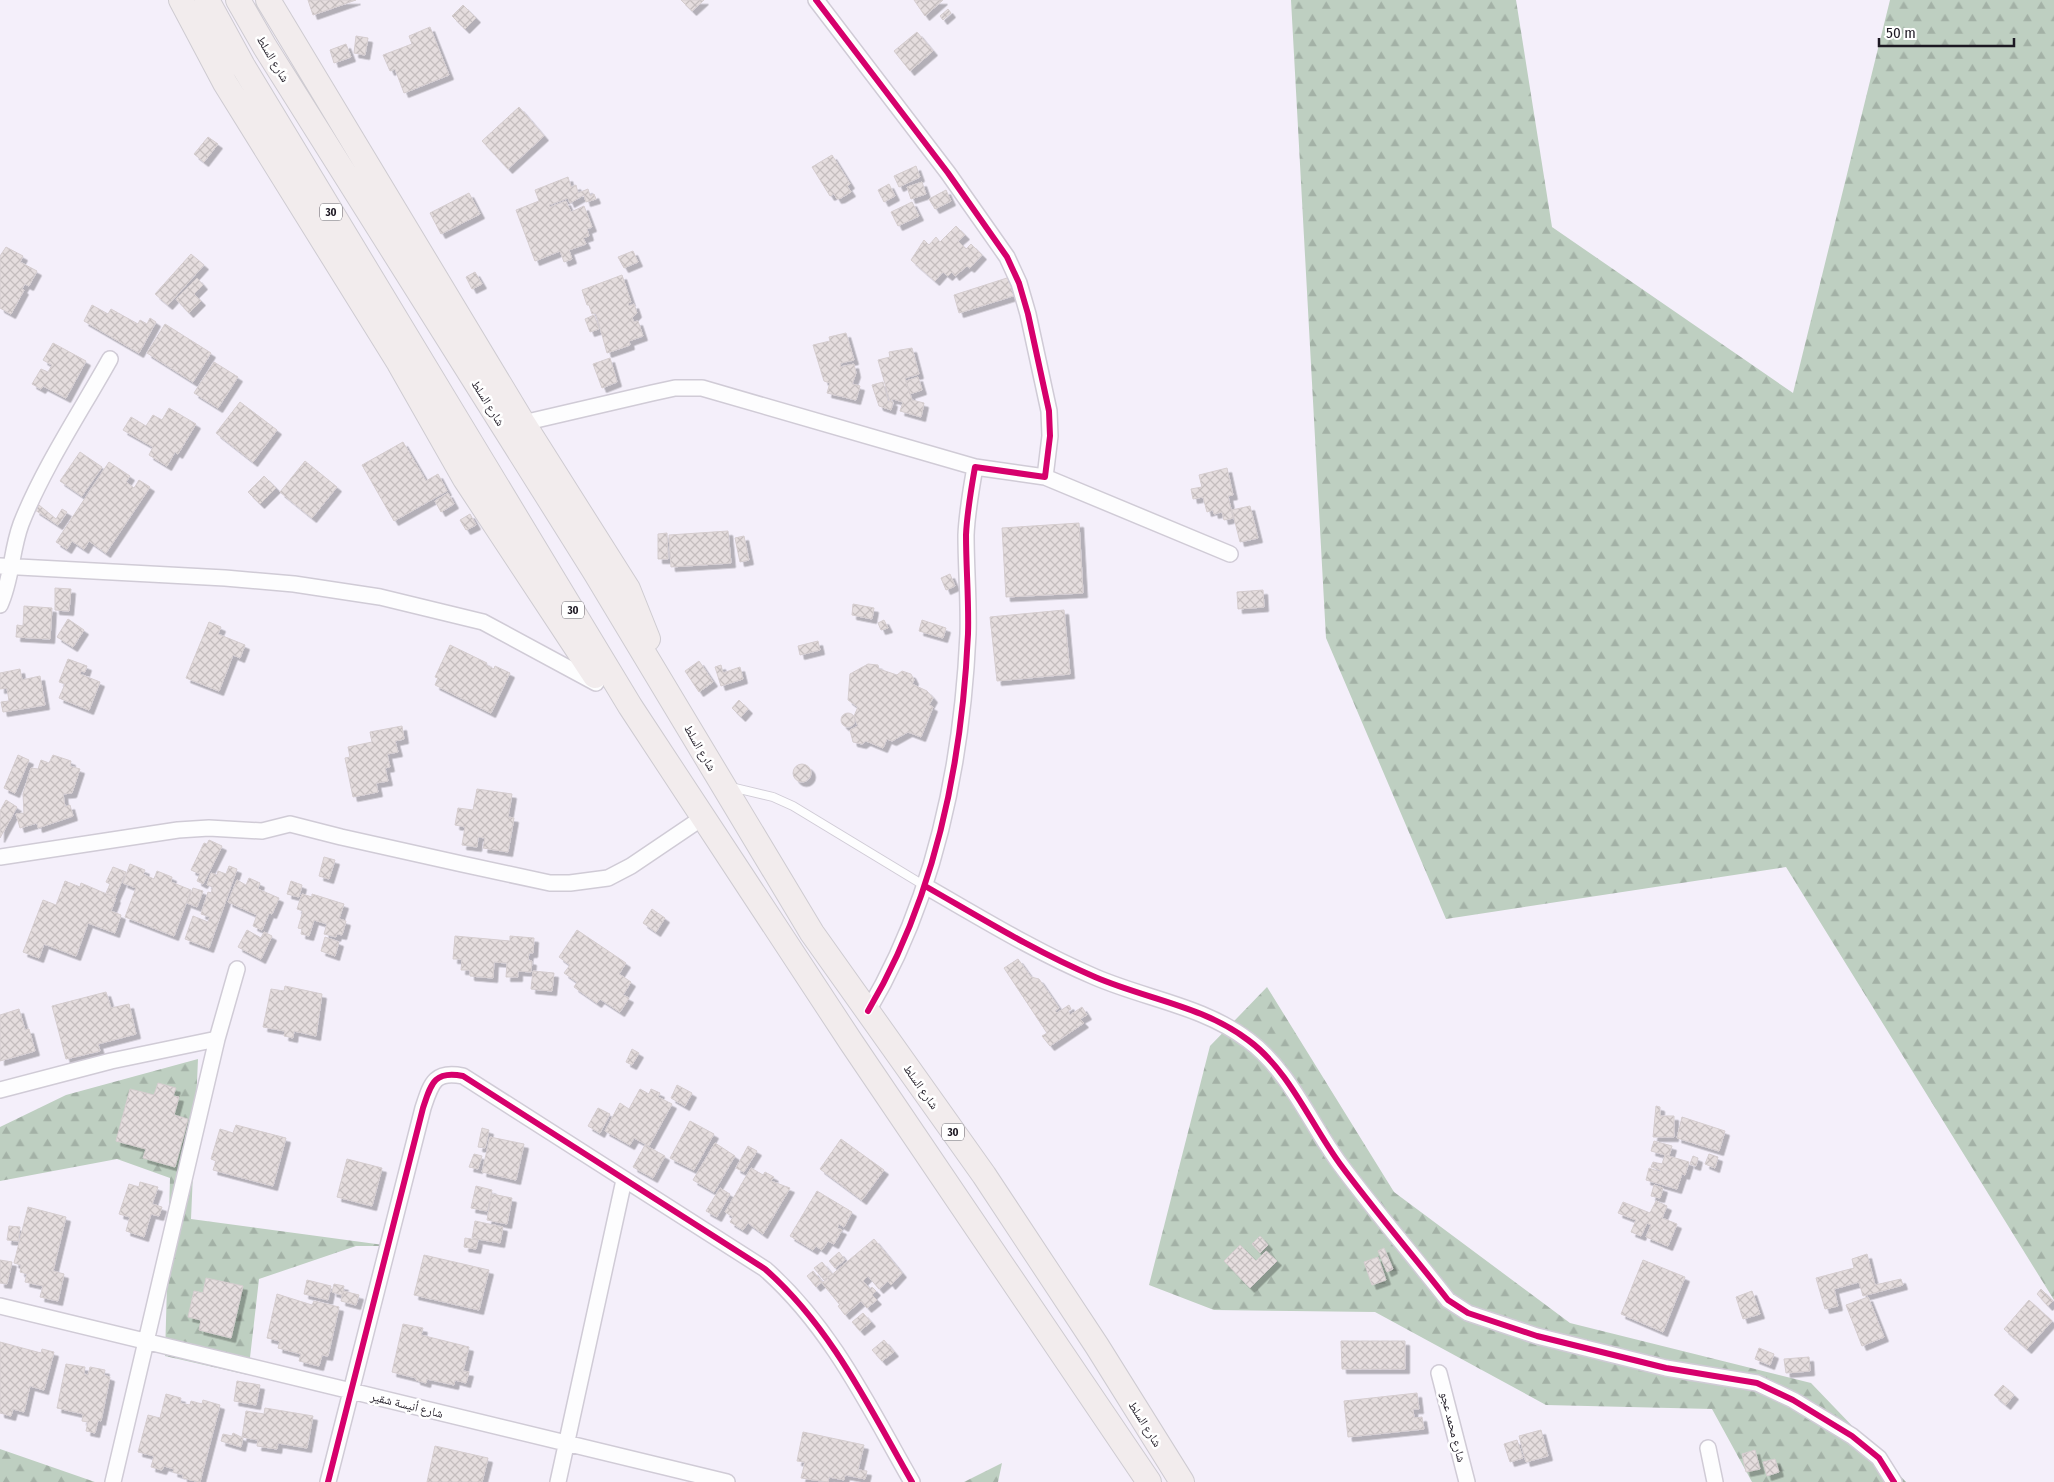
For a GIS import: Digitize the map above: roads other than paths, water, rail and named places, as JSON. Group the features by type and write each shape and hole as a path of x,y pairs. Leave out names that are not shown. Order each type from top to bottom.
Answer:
{"main road":[{"path":"181,0 225,83 399,363 465,479 649,759 663,776 691,795"},
{"name":"30","path":"207,0 243,66 458,423 529,536 630,706 705,816 851,1042 1150,1482"},
{"name":"شارع السلط","path":"238,0 668,692 721,784 812,933 984,1175 1097,1346 1182,1482"},
{"path":"268,0 523,422 628,588 668,692"}],"street":[{"path":"816,0 953,180 1006,257 1019,283 1028,314 1049,411 1050,436 1045,477"},
{"path":"0,605 7,588 6,566 28,509 110,358"},
{"path":"523,422 667,390 702,388 975,468 1045,477 1230,554"},
{"path":"868,1011 890,973 926,886 946,813 961,720 968,631 966,534 975,468"},
{"path":"6,566 235,579 294,584 380,597 483,622 522,645 600,684"},
{"path":"0,857 178,830 209,828 262,830 290,824 341,838 550,883 570,883 608,878 632,866 705,816"},
{"path":"926,886 1045,954 1127,990 1210,1017 1249,1040 1269,1059 1286,1081 1340,1163 1448,1300 1468,1313 1536,1336 1666,1368 1757,1383 1793,1400 1852,1436 1879,1458 1894,1482"},
{"path":"113,1482 217,1039 237,969"},
{"path":"0,1090 111,1060 217,1039"},
{"path":"328,1482 423,1108 430,1087 436,1079 443,1075 463,1076 765,1269 796,1298 823,1332 850,1372 912,1482"},
{"path":"558,1482 624,1180"},
{"name":"شارع أنيسة شقير","path":"0,1306 147,1343 350,1390 566,1445 727,1482"},
{"name":"شارع محمد عجو","path":"1439,1373 1467,1482"},
{"path":"1708,1448 1715,1482"}],"lane":[{"path":"721,784 772,797 793,806 926,886"}]}
